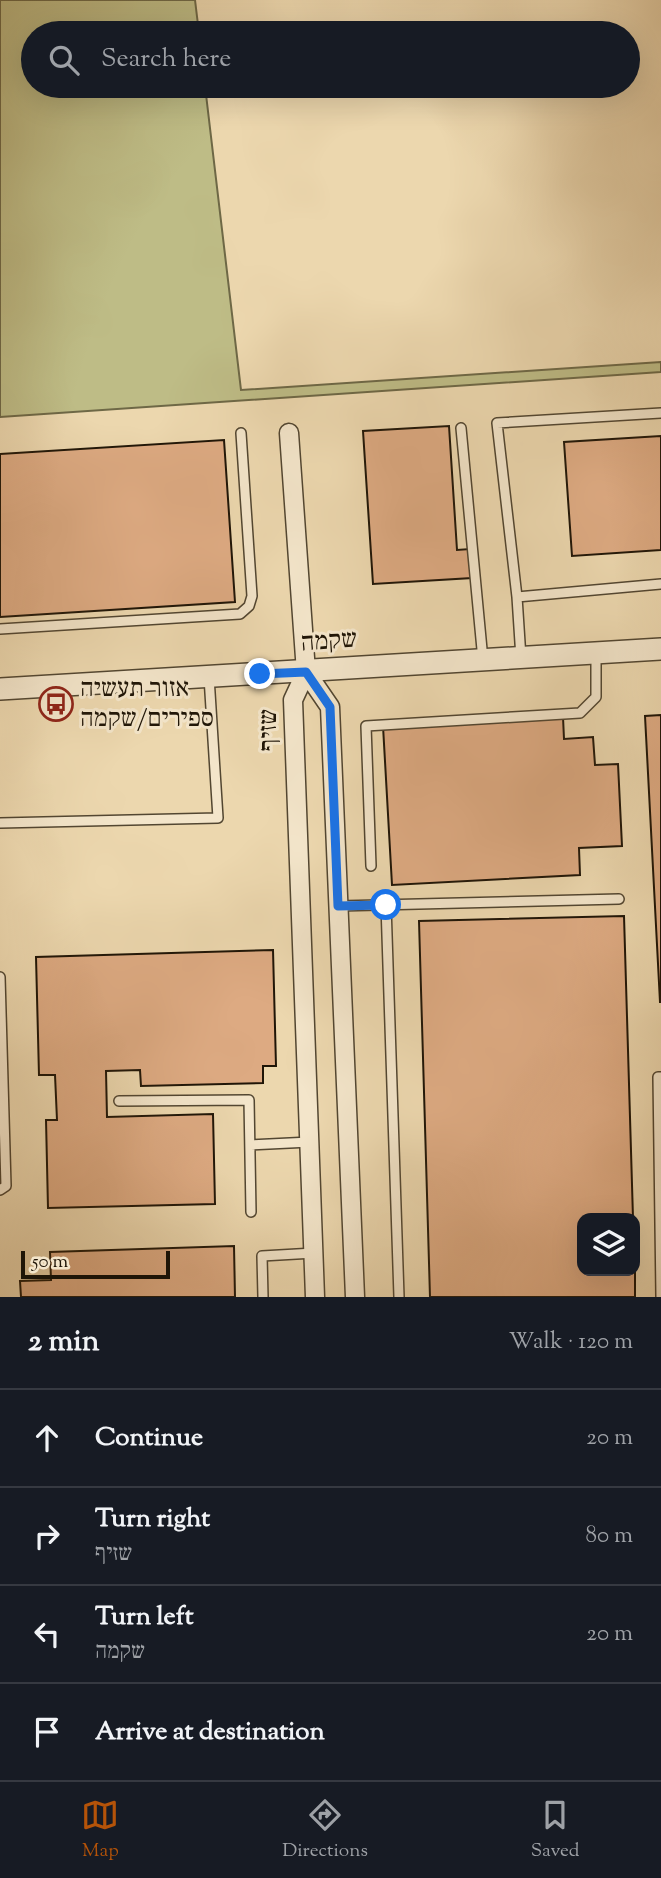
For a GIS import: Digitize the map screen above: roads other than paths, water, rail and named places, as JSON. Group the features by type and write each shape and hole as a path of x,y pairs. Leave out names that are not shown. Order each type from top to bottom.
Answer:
{"street":[{"path":"289,433 306,672"},
{"name":"שקמה","path":"0,690 661,649"},
{"name":"שזיף","path":"306,672 330,707 355,1297"},
{"name":"שזיף","path":"306,672 293,700 315,1297"}],"lane":[{"path":"521,658 517,597 497,423 661,413"},
{"path":"461,428 483,660"},
{"path":"0,629 240,614 249,606 252,596 240,433"},
{"path":"517,597 661,584"},
{"path":"371,866 366,726 580,713 596,697 596,653"},
{"path":"0,823 218,818 208,677"},
{"path":"338,906 618,899"},
{"path":"386,905 399,1297"},
{"path":"0,977 6,1186 0,1190"},
{"path":"661,1077 658,1077 661,1296"},
{"path":"119,1101 249,1100 251,1212"},
{"path":"251,1145 310,1142"},
{"path":"263,1297 262,1256 314,1253"}],"place":[{"name":"אזור תעשיה ספירים/שקמה","path":"56,704"}]}
